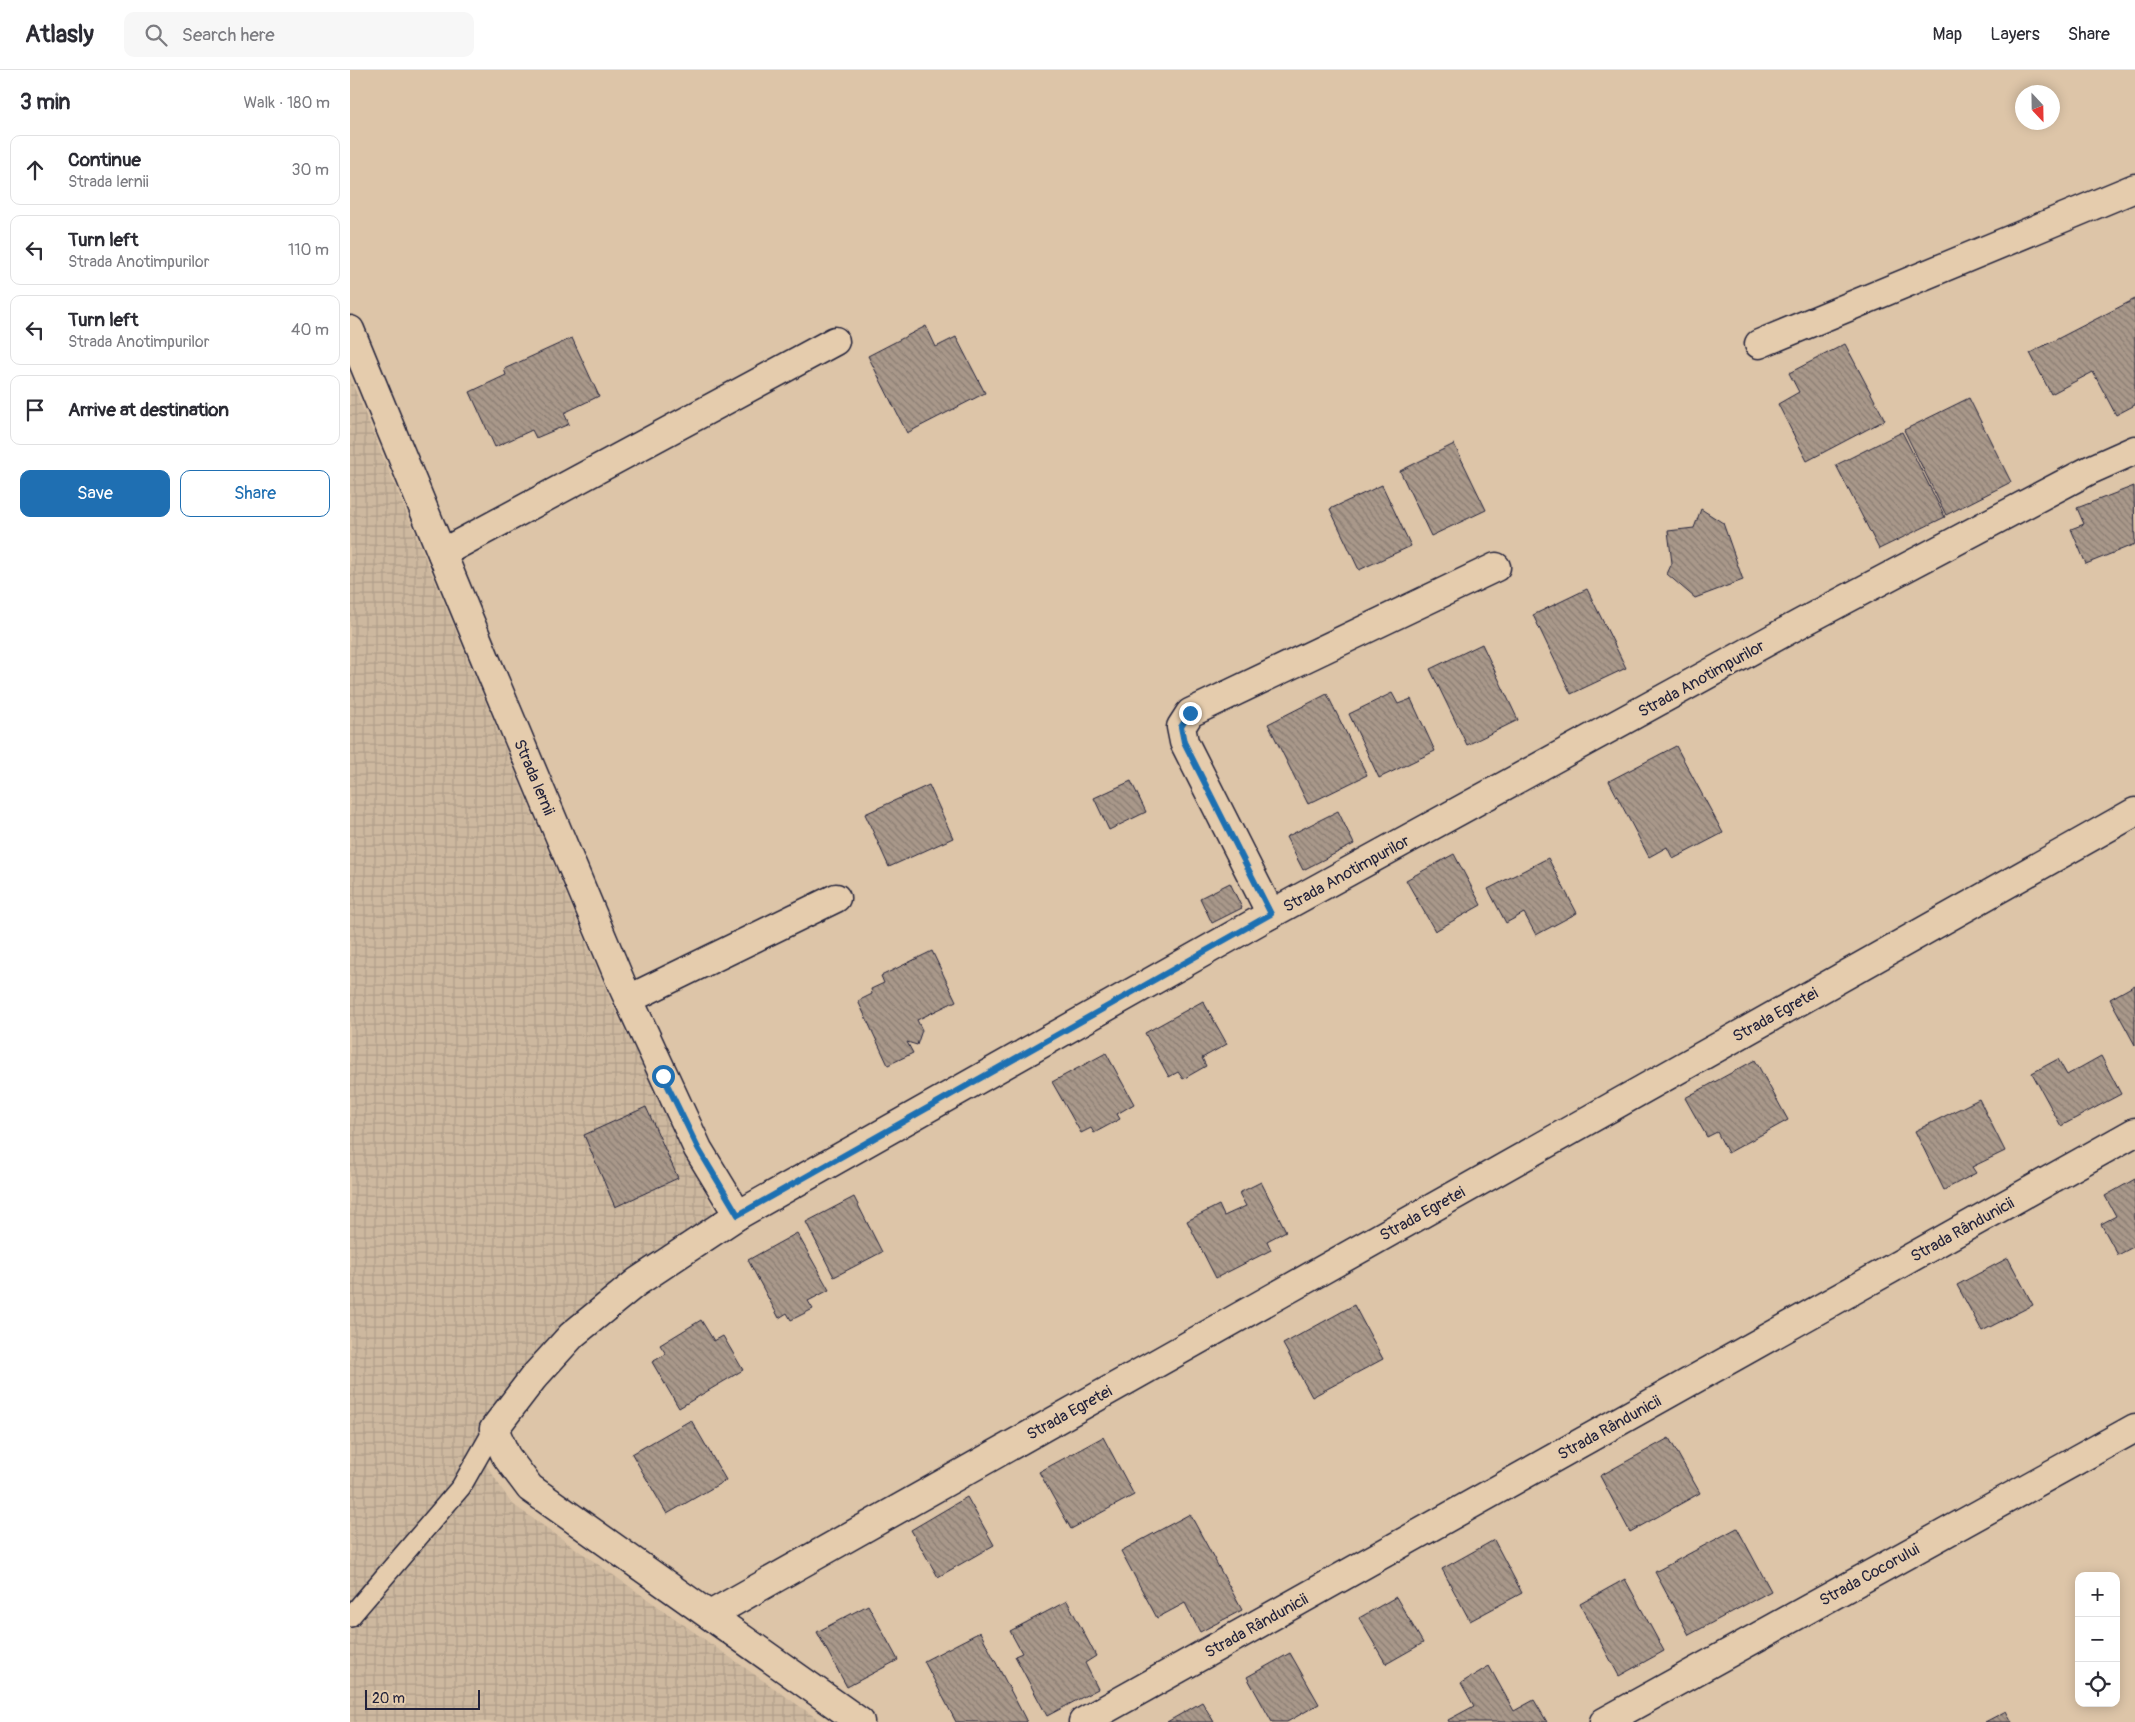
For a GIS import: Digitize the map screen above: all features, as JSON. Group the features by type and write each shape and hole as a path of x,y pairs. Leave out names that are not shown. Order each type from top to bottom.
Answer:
{"street":[{"path":"1759,344 2135,188"},
{"name":"Strada Iernii","path":"350,330 629,998 698,1148 738,1215"},
{"path":"442,553 836,341"},
{"name":"Strada Anotimpurilor","path":"494,1430 533,1378 572,1335 637,1282 738,1215 1271,914 1803,622 2090,470 2135,450"},
{"name":"Strada Anotimpurilor","path":"1271,914 1184,742 1181,727 1190,713 1496,567"},
{"name":"Strada Egretei","path":"710,1615 2135,812"},
{"path":"629,998 836,898"},
{"name":"Strada Rândunicii","path":"1083,1722 2135,1132"},
{"name":"Strada Cocorului","path":"1604,1722 2135,1428"},
{"path":"494,1430 506,1456 530,1488 860,1722"}],"lane":[{"path":"350,1617 461,1488 494,1430"}],"shaded area":[{"path":"350,378 611,1002 718,1218 517,1379 473,1444 511,1503 822,1722 350,1722"}],"building":[{"path":"2135,299 2135,405 2116,415 2093,372 2051,394 2030,353"},
{"path":"926,326 936,347 956,337 985,393 907,433 868,356"},
{"path":"572,338 599,396 564,413 569,424 536,438 532,430 495,447 470,392 506,375 504,369"},
{"path":"1845,344 1885,420 1807,461 1778,404 1799,392 1789,373"},
{"path":"1969,398 2011,482 1946,515 1904,430"},
{"path":"1902,432 1945,517 1879,549 1836,465"},
{"path":"1454,444 1486,510 1431,536 1400,471"},
{"path":"1382,485 1411,546 1359,570 1330,509"},
{"path":"2134,486 2135,544 2086,564 2071,529 2084,524 2077,508"},
{"path":"1701,509 1723,523 1743,580 1695,598 1667,574 1672,563 1668,531 1694,528"},
{"path":"1587,589 1626,668 1571,694 1533,615"},
{"path":"1482,644 1518,720 1467,745 1430,669"},
{"path":"1392,693 1398,704 1411,699 1435,751 1379,778 1349,714"},
{"path":"1327,694 1367,775 1308,804 1268,724"},
{"path":"1676,746 1723,833 1673,859 1667,847 1649,857 1609,781"},
{"path":"1131,781 1146,812 1109,830 1094,798"},
{"path":"929,785 953,838 889,867 865,814"},
{"path":"1338,811 1354,844 1303,870 1286,837"},
{"path":"1454,854 1481,905 1435,931 1406,880"},
{"path":"1548,858 1577,913 1536,935 1524,913 1506,923 1488,889"},
{"path":"1230,883 1242,908 1212,923 1200,898"},
{"path":"932,951 956,1001 917,1020 922,1030 917,1045 907,1042 913,1053 888,1065 858,1001 872,994 871,989 884,983 881,976"},
{"path":"2135,985 2135,1045 2110,999"},
{"path":"1203,1001 1227,1044 1202,1058 1206,1066 1183,1079 1178,1072 1169,1077 1145,1033"},
{"path":"1106,1053 1134,1104 1117,1114 1120,1119 1094,1133 1091,1128 1081,1133 1052,1082"},
{"path":"2101,1056 2121,1094 2061,1126 2032,1073 2058,1059 2067,1075"},
{"path":"1755,1060 1788,1120 1728,1153 1717,1132 1707,1137 1685,1098"},
{"path":"1979,1099 2005,1151 1972,1167 1976,1173 1944,1190 1915,1131"},
{"path":"646,1107 678,1178 615,1207 584,1135"},
{"path":"2135,1179 2135,1246 2118,1255 2101,1224 2116,1216 2105,1196"},
{"path":"1261,1182 1286,1231 1267,1241 1271,1250 1216,1278 1187,1221 1219,1205 1224,1216 1246,1206 1239,1193"},
{"path":"854,1197 882,1252 834,1277 806,1222"},
{"path":"797,1233 829,1290 808,1301 813,1309 791,1320 787,1313 779,1318 748,1260"},
{"path":"2008,1258 2033,1305 1982,1331 1957,1285"},
{"path":"1354,1305 1383,1359 1312,1397 1283,1344"},
{"path":"701,1320 714,1341 723,1336 743,1370 679,1408 652,1362 666,1354 660,1345"},
{"path":"691,1420 726,1480 667,1514 632,1454"},
{"path":"1103,1437 1134,1495 1071,1529 1039,1472"},
{"path":"1669,1438 1700,1493 1630,1532 1600,1476"},
{"path":"967,1497 994,1545 938,1577 911,1530"},
{"path":"1190,1514 1242,1610 1200,1632 1185,1603 1157,1618 1121,1551"},
{"path":"1737,1528 1771,1591 1689,1635 1655,1572"},
{"path":"1494,1540 1522,1593 1470,1621 1442,1569"},
{"path":"1625,1579 1664,1651 1619,1676 1580,1604"},
{"path":"1396,1597 1423,1643 1386,1664 1359,1618"},
{"path":"1067,1601 1096,1656 1085,1663 1098,1689 1047,1716 1015,1656 1022,1653 1010,1631"},
{"path":"868,1605 898,1660 847,1687 817,1632"},
{"path":"980,1632 1027,1722 956,1722 924,1661"},
{"path":"1290,1653 1319,1704 1287,1722 1272,1722 1247,1677"},
{"path":"1489,1666 1514,1711 1534,1700 1547,1722 1449,1722 1448,1720 1474,1706 1461,1683"},
{"path":"1202,1702 1214,1722 1167,1722"},
{"path":"2006,1711 2012,1722 1985,1722"}],"route":[{"path":"663,1076 698,1148 738,1215 1271,914 1184,742 1181,727 1190,713"}]}
